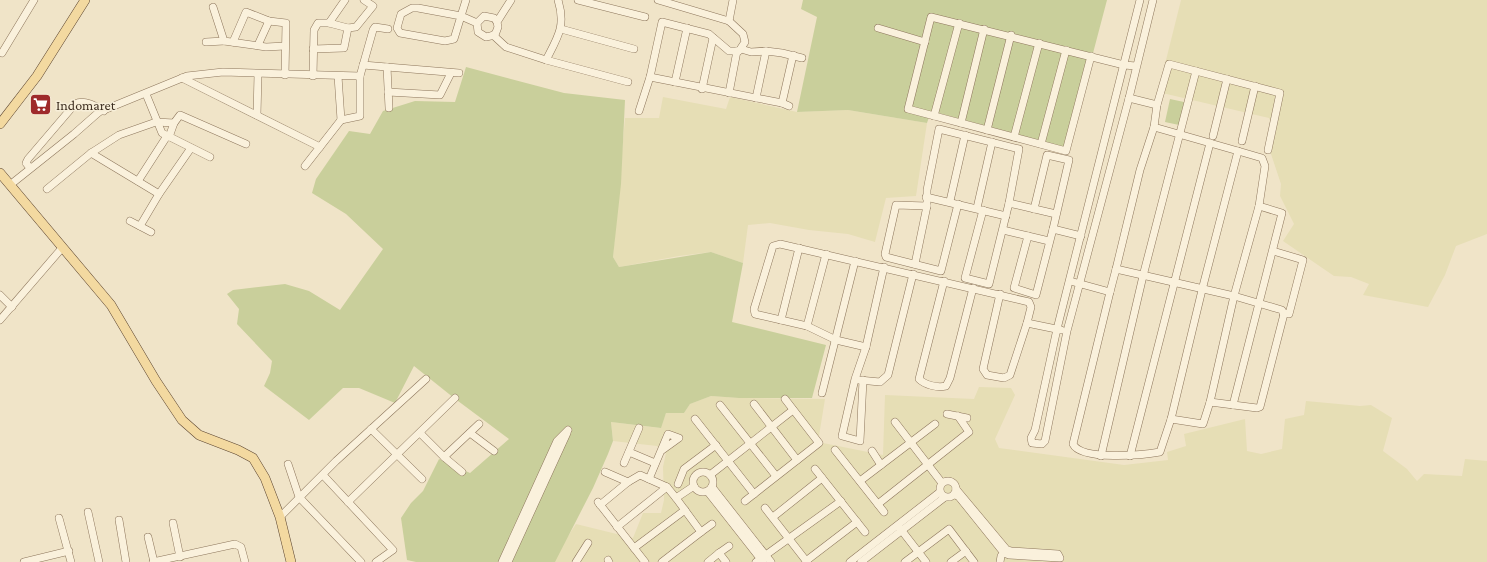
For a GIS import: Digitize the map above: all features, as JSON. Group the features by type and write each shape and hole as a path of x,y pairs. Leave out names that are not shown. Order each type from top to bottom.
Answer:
{"main road":[{"path":"1,120 37,76 85,0"},
{"path":"0,173 111,305 156,381 186,425 199,435 238,450 253,458 265,478 280,517 291,562"}],"street":[{"path":"2,53 34,0"},
{"path":"329,23 345,0"},
{"path":"313,76 314,30 318,23 329,23 348,28 356,28 373,6 365,0"},
{"path":"466,0 461,16 454,39 451,40 404,34 398,31 397,28 402,14 412,8 461,16 477,23"},
{"path":"497,22 490,16 480,19 477,23 478,32 482,36 486,37 493,35 497,31 497,22 511,0"},
{"path":"546,60 562,29 562,14 558,0"},
{"path":"578,0 645,18"},
{"path":"658,0 729,21 745,38 745,42 739,50 730,93"},
{"path":"729,21 732,0"},
{"path":"1140,0 1057,329 1035,430 1031,438 1032,443 1035,445 1042,444 1045,441 1067,332 1081,283 1153,0"},
{"path":"213,7 224,41"},
{"path":"233,42 246,12 269,21 286,23 285,75"},
{"path":"1091,56 1066,151 908,109 931,17 1011,35 1039,43 1091,56 1124,65 1136,66"},
{"path":"258,45 269,21"},
{"path":"639,111 650,77 660,23 665,21 709,34 729,51 766,51 793,55 802,58"},
{"path":"934,116 959,23"},
{"path":"341,120 358,118 361,114 360,76 374,27 388,29"},
{"path":"313,49 344,48 348,28"},
{"path":"675,82 687,28"},
{"path":"878,28 925,42"},
{"path":"562,29 634,49"},
{"path":"961,123 984,29"},
{"path":"493,35 506,47 546,60 628,82"},
{"path":"987,130 1011,35"},
{"path":"702,88 713,38"},
{"path":"206,42 224,41 258,45 266,48 285,46"},
{"path":"1014,137 1039,43"},
{"path":"1041,144 1066,50"},
{"path":"756,98 766,51"},
{"path":"650,77 786,105 793,55"},
{"path":"1238,151 1162,451 1130,456 1101,456 1076,448 1073,444 1140,170 1154,127 1157,105 1169,64 1277,92 1281,95 1268,150"},
{"path":"363,65 459,73"},
{"path":"387,67 388,108"},
{"path":"1101,456 1143,276 1196,71"},
{"path":"10,185 96,115 192,74 223,72 313,76 360,76"},
{"path":"388,92 440,95 451,73"},
{"path":"257,115 258,74"},
{"path":"305,166 341,120 338,76"},
{"path":"182,78 320,147"},
{"path":"1213,136 1227,79"},
{"path":"1242,141 1255,86"},
{"path":"146,94 159,129 168,136 210,157"},
{"path":"1115,102 1128,101 1157,105"},
{"path":"30,168 26,163 28,160 75,104 86,103 104,111"},
{"path":"138,181 180,115 246,144"},
{"path":"47,189 103,144 119,135 156,122 174,123"},
{"path":"1154,127 1259,156 1264,160 1265,166 1259,206 1234,296 1210,402 1203,424 1171,419"},
{"path":"915,264 927,206 926,197 939,129 965,135 992,142 1019,149 1004,230 989,284 965,278 980,209 992,142"},
{"path":"950,201 965,135"},
{"path":"1130,456 1210,143"},
{"path":"103,144 106,160"},
{"path":"140,226 159,194 191,148"},
{"path":"91,153 106,160 159,194"},
{"path":"1028,236 1014,288 1036,295 1053,229 1068,160 1047,155 1034,209"},
{"path":"926,197 950,201 1006,216"},
{"path":"1009,203 1056,214"},
{"path":"927,206 896,205 885,254 886,256 941,271 958,204"},
{"path":"1233,404 1282,213 1259,206"},
{"path":"130,221 151,232"},
{"path":"1053,229 1081,236"},
{"path":"1004,230 1049,241"},
{"path":"866,347 836,340 808,326 755,314 754,309 773,246 780,244 799,248 1000,294 1029,302 1031,307 1027,323 1010,375 1004,378 987,375 983,369 1000,294"},
{"path":"0,320 62,248"},
{"path":"781,320 799,248"},
{"path":"1116,269 1277,307 1283,313 1288,314 1303,260 1273,251"},
{"path":"808,326 826,254"},
{"path":"822,393 855,261"},
{"path":"859,380 860,441 842,436 859,380 884,267"},
{"path":"859,380 880,382 888,375 914,274"},
{"path":"944,281 919,379 922,382 940,387 946,386 950,378 973,288"},
{"path":"1070,281 1110,292"},
{"path":"0,295 12,307"},
{"path":"1210,402 1258,408 1262,405 1283,313"},
{"path":"1027,323 1067,332"},
{"path":"280,517 299,497 426,379"},
{"path":"348,502 455,398"},
{"path":"745,501 819,443 785,399"},
{"path":"754,404 797,460"},
{"path":"720,405 776,476"},
{"path":"710,474 793,410"},
{"path":"948,414 967,418"},
{"path":"878,504 969,432 958,416"},
{"path":"695,419 754,494"},
{"path":"895,422 942,483 943,494"},
{"path":"444,457 479,424"},
{"path":"860,481 935,424"},
{"path":"624,464 639,428"},
{"path":"372,429 422,479"},
{"path":"502,562 557,441 568,430 508,562"},
{"path":"420,433 444,457 462,472"},
{"path":"470,433 494,451"},
{"path":"678,484 684,469 716,446"},
{"path":"836,450 884,512"},
{"path":"649,479 660,451"},
{"path":"872,451 882,465"},
{"path":"629,452 655,463"},
{"path":"288,464 299,497 361,562"},
{"path":"815,469 865,532"},
{"path":"605,472 628,482"},
{"path":"706,472 710,474 713,478 710,490 699,492 694,486 693,482 697,474 706,472"},
{"path":"323,475 393,550 376,562"},
{"path":"645,562 599,504 628,482 640,475 667,487 701,532"},
{"path":"614,476 622,488"},
{"path":"773,517 822,478"},
{"path":"942,483 951,481 955,491 1005,551 1028,557"},
{"path":"676,498 694,486"},
{"path":"617,527 667,487"},
{"path":"710,490 761,560 771,562"},
{"path":"861,562 900,528 943,494 955,491"},
{"path":"761,560 841,501"},
{"path":"766,508 807,562 857,522"},
{"path":"634,548 685,510"},
{"path":"88,512 99,562"},
{"path":"60,518 71,562"},
{"path":"119,520 126,562"},
{"path":"173,523 180,556"},
{"path":"662,562 712,524"},
{"path":"900,528 926,562"},
{"path":"850,562 900,528"},
{"path":"905,562 949,529 974,562"},
{"path":"148,537 153,562 235,544 241,547 245,562"},
{"path":"576,562 588,543"},
{"path":"708,562 729,546"},
{"path":"24,562 68,551"},
{"path":"951,562 966,551"},
{"path":"1000,562 1001,556 1005,551"},
{"path":"719,553 726,562"}],"shaded area":[{"path":"1181,0 1487,0 1487,234 1456,246 1445,275 1428,307 1363,295 1369,284 1351,277 1334,276 1283,241 1294,224 1280,196 1281,184 1270,151 1274,129 1269,118 1158,92"},
{"path":"663,97 726,109 730,97 797,112 848,110 927,123 916,196 886,198 875,242 848,234 809,230 770,223 748,225 743,263 711,252 679,256 619,267 613,257 625,118 659,118"},
{"path":"979,387 1011,388 1015,395 995,439 999,448 1124,465 1168,460 1167,452 1186,446 1184,434 1245,419 1247,451 1261,454 1282,449 1285,419 1304,415 1306,401 1360,406 1371,405 1392,418 1383,451 1407,469 1417,481 1424,474 1462,476 1465,459 1487,461 1487,562 551,562 576,524 633,538 643,513 661,513 664,500 663,467 666,453 657,446 613,441 611,422 660,428 666,413 684,413 690,404 711,396 739,398 825,399 818,442 883,455 885,395 974,399"}],"green space":[{"path":"803,0 1107,0 1068,148 931,111 927,123 848,110 797,112 817,17 801,9"},
{"path":"466,67 564,93 625,100 621,184 613,257 619,267 711,252 743,263 732,322 826,345 812,398 739,398 711,396 690,404 684,413 666,413 661,428 611,422 613,441 608,454 593,488 555,562 416,562 407,560 401,518 411,503 423,491 439,459 470,473 509,439 414,366 395,403 359,388 343,388 309,420 264,386 270,373 272,361 237,324 239,309 227,294 233,290 285,284 309,291 340,310 383,249 346,214 312,193 316,179 349,131 370,134 383,111 415,101 455,102"},
{"path":"1170,99 1184,102 1179,125 1165,122"}],"place":[{"name":"Indomaret","path":"41,105"}]}
